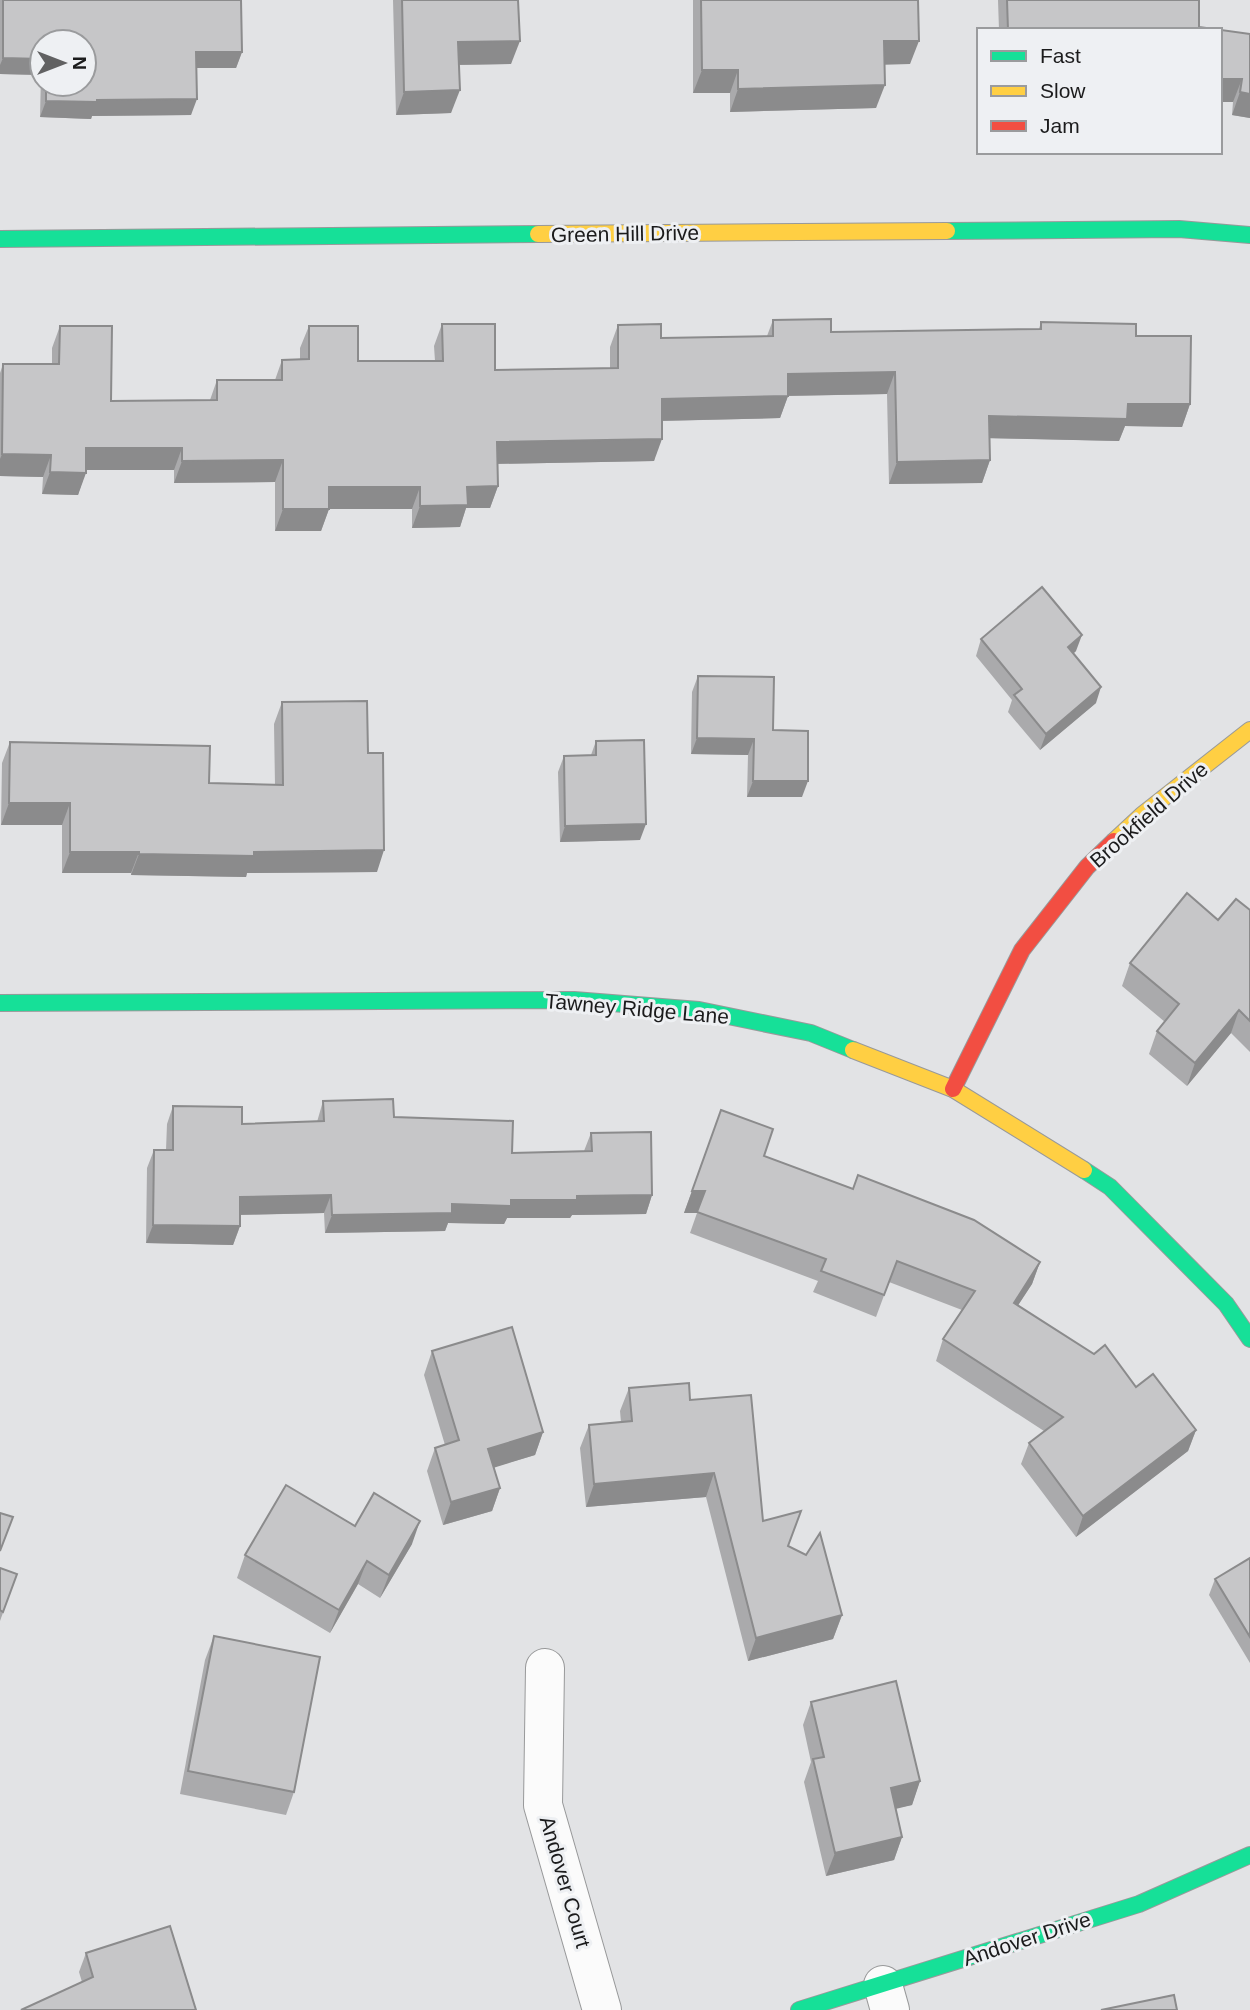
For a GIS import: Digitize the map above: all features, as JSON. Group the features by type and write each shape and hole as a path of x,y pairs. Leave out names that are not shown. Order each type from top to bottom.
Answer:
{"street":[{"name":"Green Hill Drive","path":"0,239 1165,229 1250,235"},
{"name":"Brookfield Drive","path":"953,1090 1023,950 1087,867 1142,815 1250,730"},
{"name":"Tawney Ridge Lane","path":"0,1003 574,1000 699,1010 811,1033 953,1090 1110,1187 1226,1304 1250,1339"},
{"name":"Andover Court","path":"545,1668 543,1805 602,2010"},
{"name":"Andover Drive","path":"799,2010 887,1998 1139,1904 1250,1854"}],"building":[{"path":"3,0 241,0 242,52 196,52 197,99 46,101 46,98 98,98 98,28 28,28 28,59 3,58"},
{"path":"402,0 518,0 520,41 458,42 460,90 404,92"},
{"path":"701,0 918,0 919,41 884,41 885,85 738,89 738,70 702,70"},
{"path":"1007,0 1199,0 1199,27 1206,28 1008,28"},
{"path":"1222,30 1250,34 1250,94 1240,92 1242,79 1222,79"},
{"path":"831,319 831,332 1041,329 1041,322 1136,324 1136,336 1191,336 1190,404 1128,404 1127,419 989,416 990,460 897,462 895,372 788,374 788,396 662,399 662,439 497,442 498,486 467,487 468,505 420,506 420,487 329,487 329,509 283,509 283,460 182,461 182,448 86,448 86,473 50,472 51,455 2,454 3,364 59,364 60,326 112,326 111,401 217,400 217,380 282,380 282,360 309,359 309,326 358,326 358,361 443,361 442,324 495,324 495,370 618,368 618,325 661,324 661,338 773,336 773,320"},
{"path":"1042,587 1082,635 1068,647 1101,687 1046,734 1014,695 1022,689 981,639"},
{"path":"698,676 774,677 773,730 808,731 808,781 753,781 754,739 697,738"},
{"path":"367,701 368,753 383,753 384,850 254,852 254,856 70,852 70,803 9,803 10,742 210,746 209,783 283,785 282,702"},
{"path":"644,740 646,824 565,826 564,756 596,755 596,741"},
{"path":"1187,893 1218,920 1236,899 1250,910 1250,1021 1239,1010 1195,1063 1157,1031 1179,1004 1130,963"},
{"path":"393,1099 394,1117 513,1121 512,1153 592,1151 591,1133 651,1132 652,1195 577,1196 577,1200 511,1200 511,1206 452,1204 452,1213 332,1215 331,1195 240,1197 240,1226 153,1225 154,1150 173,1150 173,1106 242,1107 242,1124 324,1121 323,1101"},
{"path":"721,1110 773,1129 764,1156 853,1189 858,1175 974,1220 1040,1262 1014,1303 1094,1354 1105,1345 1136,1387 1153,1374 1196,1430 1083,1516 1029,1443 1063,1417 943,1339 975,1291 897,1261 884,1295 821,1271 826,1259 697,1212 705,1191 692,1191"},
{"path":"512,1327 543,1432 488,1449 500,1488 451,1502 435,1448 459,1440 432,1351"},
{"path":"689,1383 690,1400 751,1395 763,1521 801,1511 788,1546 806,1555 820,1533 842,1615 756,1638 714,1473 594,1484 589,1425 632,1421 629,1388"},
{"path":"286,1485 355,1526 374,1493 420,1521 389,1575 367,1561 339,1610 245,1555"},
{"path":"0,1513 13,1517 0,1551"},
{"path":"1250,1558 1250,1637 1215,1579"},
{"path":"0,1568 17,1574 3,1612 0,1610"},
{"path":"214,1636 320,1657 294,1792 188,1771"},
{"path":"896,1681 920,1781 891,1788 902,1837 835,1853 813,1759 824,1757 811,1702"},
{"path":"170,1926 196,2010 21,2010 93,1977 86,1953"},
{"path":"1174,1995 1177,2010 1101,2010"}],"traffic: fast":[{"path":"947,231 1179,229 1250,235"},
{"path":"0,239 538,234"},
{"path":"0,1003 574,1000 699,1010 811,1033 853,1050"},
{"path":"1084,1170 1110,1187 1226,1304 1250,1339"},
{"path":"799,2010 1139,1904 1250,1855"}],"traffic: slow":[{"path":"538,234 947,231"},
{"path":"1114,841 1142,815 1250,730"},
{"path":"853,1050 953,1089 1084,1170"}],"traffic: jam":[{"path":"953,1089 1022,950 1087,867 1114,841"}]}
